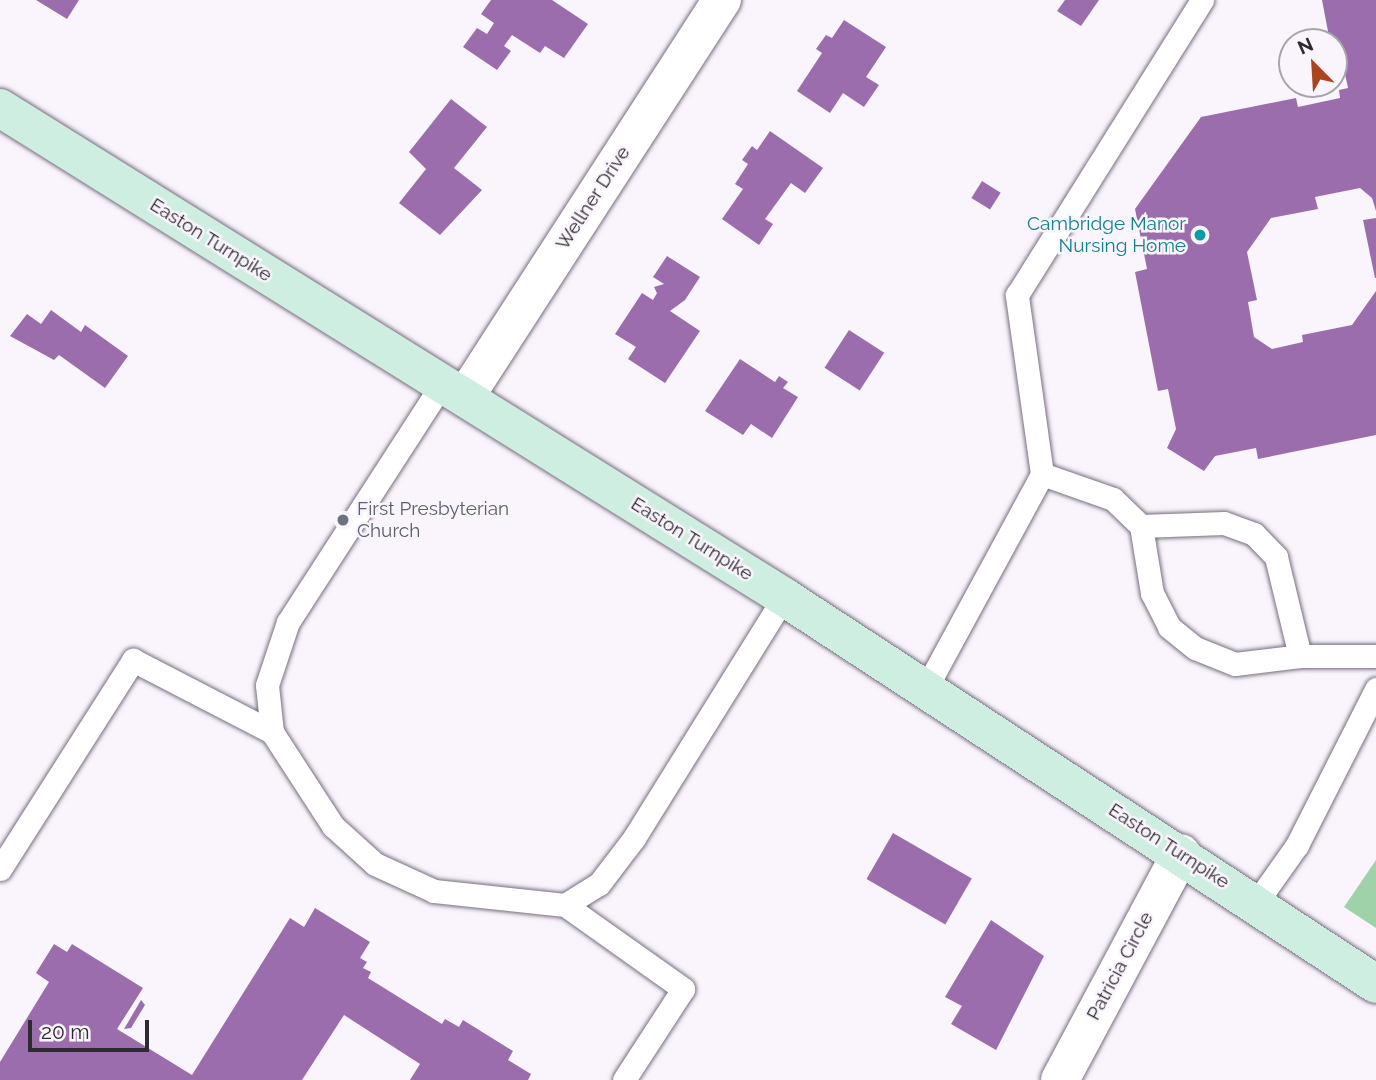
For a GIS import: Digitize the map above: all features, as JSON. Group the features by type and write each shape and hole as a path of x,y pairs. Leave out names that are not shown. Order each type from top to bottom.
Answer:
{"main road":[{"name":"Easton Turnpike","path":"0,108 784,597 1181,853 1376,984"}],"street":[{"name":"Wellner Drive","path":"453,390 722,0"},
{"name":"Patricia Circle","path":"1060,1080 1181,853"}],"lane":[{"path":"926,688 1042,474 1017,295 1202,0"},
{"path":"453,390 288,622 267,685 272,732 333,825 374,864 434,891 565,905 682,989 624,1080"},
{"path":"1042,474 1113,499 1141,526 1152,593 1177,634 1195,648 1235,664 1300,656 1376,656"},
{"path":"1141,526 1224,523 1254,534 1276,557 1300,656"},
{"path":"565,905 599,884 634,838 784,597"},
{"path":"0,869 133,660 272,732"},
{"path":"1256,903 1297,845 1376,689"}],"green space":[{"path":"1376,860 1376,928 1344,907"}],"building":[{"path":"36,0 79,0 67,19"},
{"path":"491,0 552,0 588,24 564,58 545,46 540,53 512,35 504,46 511,51 497,70 463,47 477,28 487,34 494,23 481,14"},
{"path":"1065,0 1099,0 1081,26 1057,11"},
{"name":"Cambridge Manor Nursing Home","path":"1322,0 1376,0 1376,211 1372,198 1360,188 1315,197 1318,209 1271,218 1247,252 1257,300 1248,302 1254,337 1272,349 1303,342 1302,335 1352,325 1376,291 1376,435 1258,459 1256,448 1215,456 1204,471 1167,448 1176,429 1168,389 1158,391 1135,272 1147,269 1135,209 1201,117 1296,98 1298,107 1348,98 1348,28 1327,28"},
{"path":"844,20 886,47 866,77 879,85 864,107 843,93 830,113 797,91 822,53 816,49 826,35 832,38"},
{"path":"451,99 487,127 454,168 482,190 440,235 399,203 426,169 409,152"},
{"path":"770,131 823,168 805,193 791,183 765,219 773,224 759,245 722,219 743,189 735,184 748,164 742,160 752,146 757,150"},
{"path":"982,181 1001,193 990,210 971,198"},
{"path":"1376,218 1376,278 1375,278 1363,220"},
{"path":"667,256 700,277 685,300 670,311 700,331 665,383 628,359 636,347 615,334 642,293 653,300 657,293 654,287 664,284 653,277"},
{"path":"51,310 81,332 85,325 128,356 105,388 59,355 54,360 10,336 27,314 41,324"},
{"path":"849,330 884,353 860,391 824,368"},
{"path":"740,359 775,382 779,376 788,382 783,388 798,397 772,438 751,424 743,435 705,411"},
{"path":"893,833 972,878 945,924 866,879"},
{"path":"315,908 370,942 360,958 367,962 363,968 371,972 368,978 442,1024 445,1019 459,1027 463,1020 513,1051 508,1060 531,1074 528,1080 410,1080 420,1064 344,1015 302,1080 0,1080 0,1062 49,982 36,973 54,944 67,952 72,944 143,988 117,1029 192,1075 290,918 304,927"},
{"path":"991,920 1044,956 996,1050 951,1024 962,1006 945,997"},
{"path":"141,1000 145,1005 131,1028 124,1029"}],"place":[{"name":"Cambridge Manor Nursing Home","path":"1200,235"},
{"name":"First Presbyterian Church","path":"343,520"}]}
